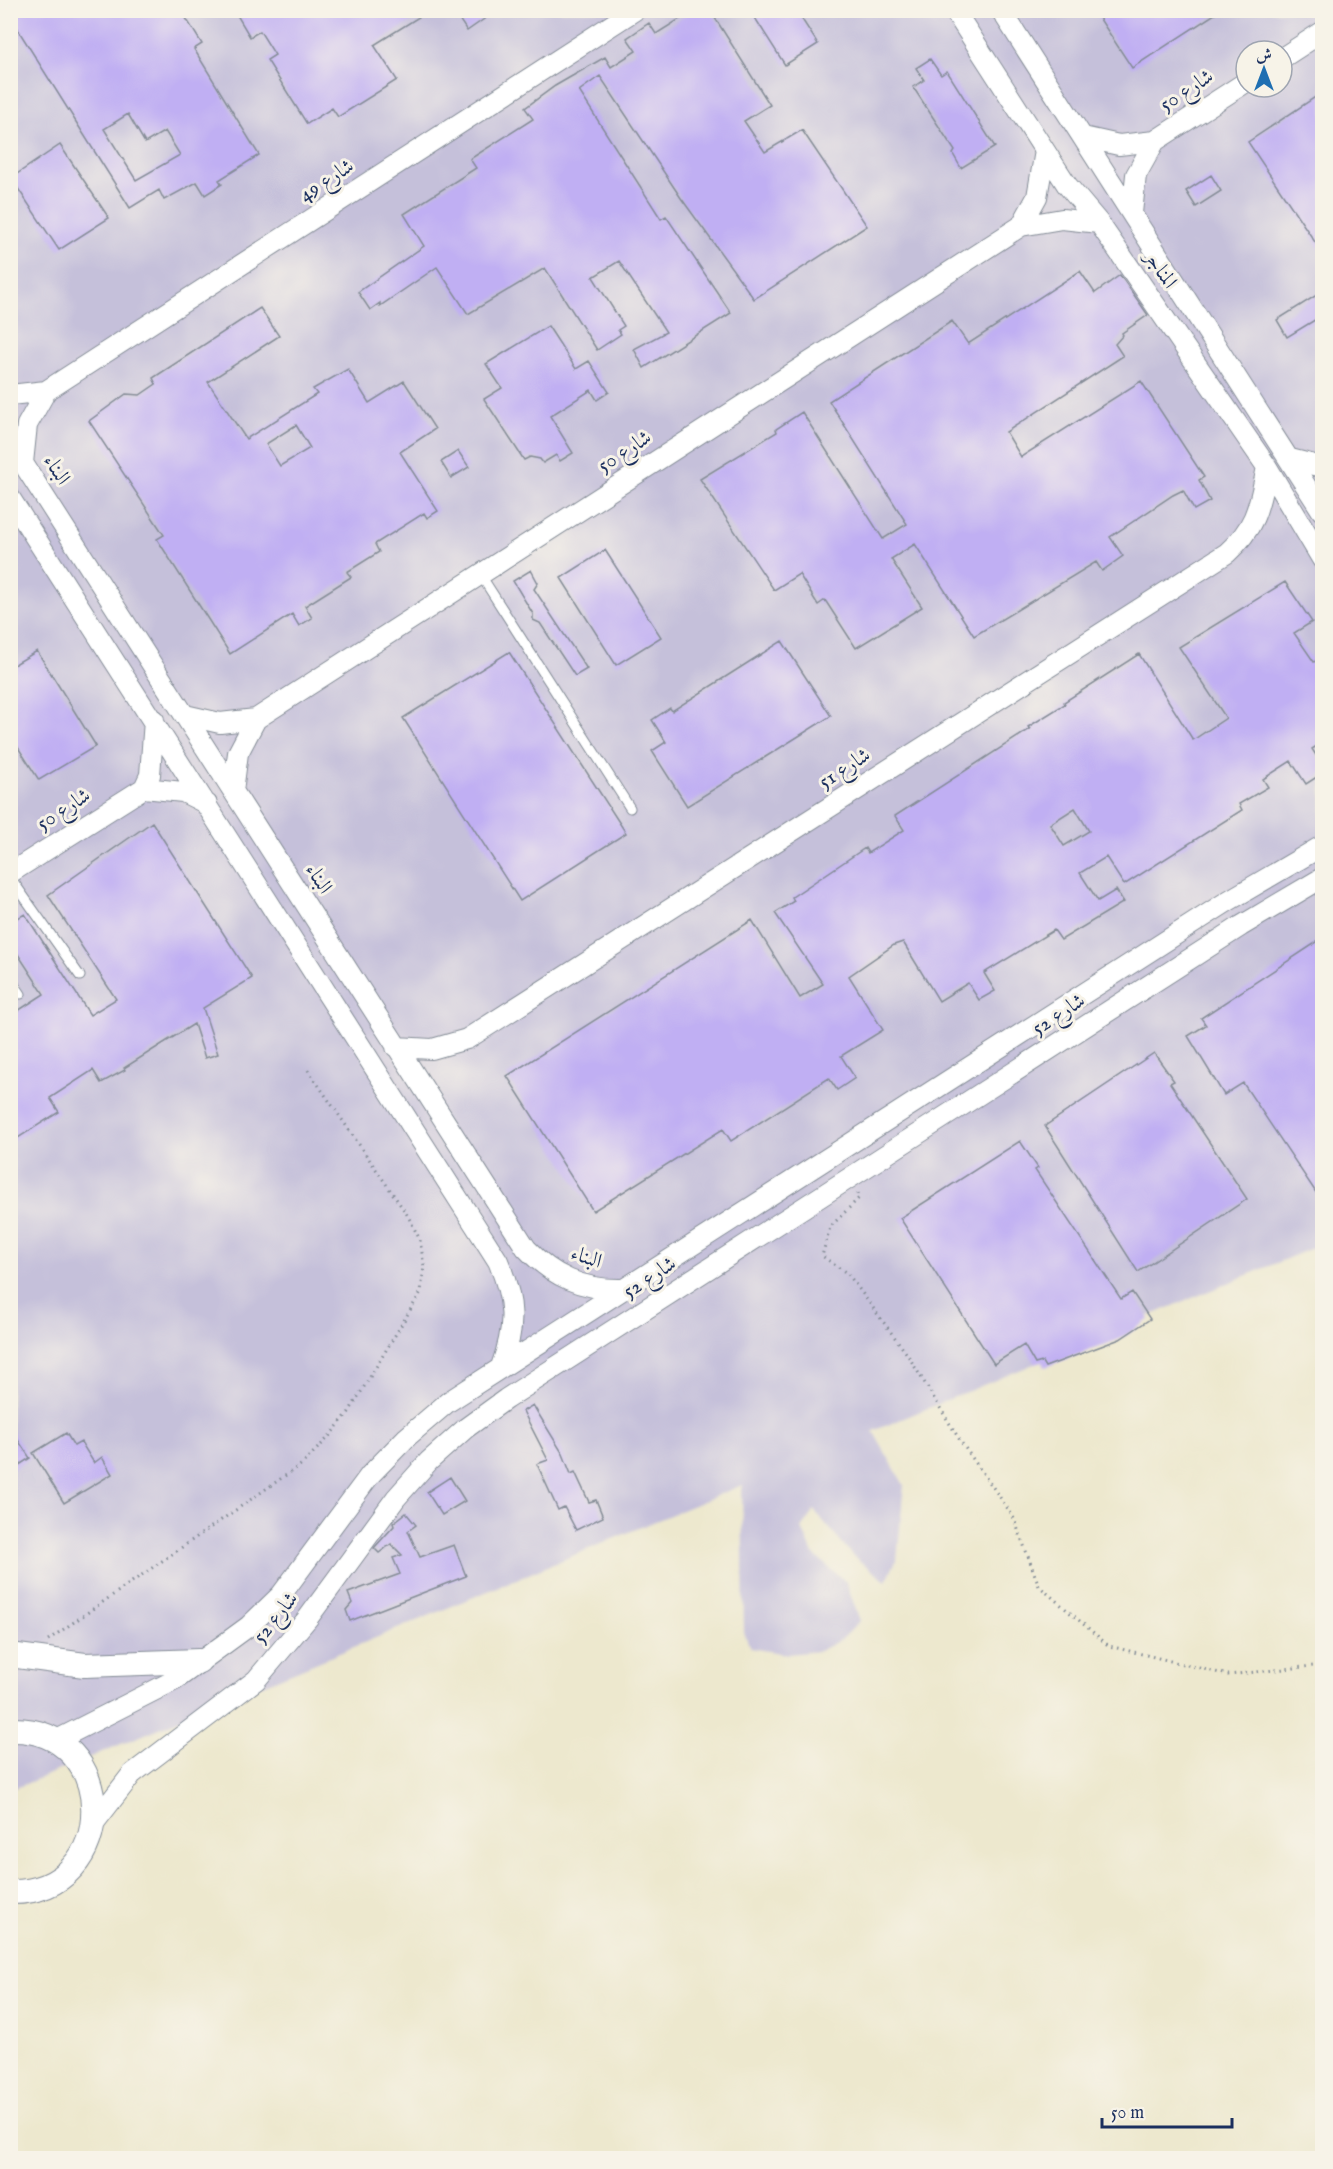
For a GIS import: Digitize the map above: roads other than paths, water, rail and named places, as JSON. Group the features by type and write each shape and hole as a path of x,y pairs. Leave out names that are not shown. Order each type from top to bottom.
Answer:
{"street":[{"name":"شارع 49","path":"10,395 45,391 635,10"},
{"name":"المناجر","path":"954,10 1067,185 1099,223 1267,467 1323,559"},
{"name":"المناجر","path":"1001,10 1323,511"},
{"path":"1294,50 1323,32"},
{"name":"شارع 50","path":"1083,137 1119,145 1155,141 1234,90"},
{"name":"شارع 50","path":"1132,213 1136,175 1155,141"},
{"name":"شارع 50","path":"1021,226 1036,197 1045,151"},
{"name":"شارع 50","path":"185,715 220,723 256,719 1021,226 1062,219 1099,223"},
{"name":"شارع 49","path":"23,463 27,425 45,391"},
{"name":"البناء","path":"10,443 526,1248 540,1264 579,1285 601,1289 623,1289"},
{"path":"1290,459 1323,467"},
{"name":"شارع 51","path":"396,1047 432,1049 467,1039 1227,553 1245,537 1256,517 1267,467"},
{"path":"10,498 208,804 498,1261 509,1286 513,1313 510,1341 501,1367"},
{"name":"شارع 50","path":"233,790 238,753 256,719"},
{"path":"154,720 150,775 144,788 183,792 208,804"},
{"name":"شارع 50","path":"10,875 144,788"},
{"name":"شارع 52","path":"55,1741 175,1680 242,1632 281,1595 370,1475 407,1437 448,1402 1228,901 1323,846"},
{"name":"شارع 52","path":"94,1822 132,1774 256,1680 308,1618 396,1498 429,1461 466,1428 506,1399 1241,926 1323,878"},
{"path":"10,1655 85,1665 199,1661"},
{"path":"10,1892 30,1891 60,1878 83,1854 94,1822 91,1785 82,1768 70,1753 55,1741 14,1726"}],"lane":[{"path":"480,574 630,808"},
{"path":"10,875 80,976"},
{"path":"10,978 21,994"}]}
